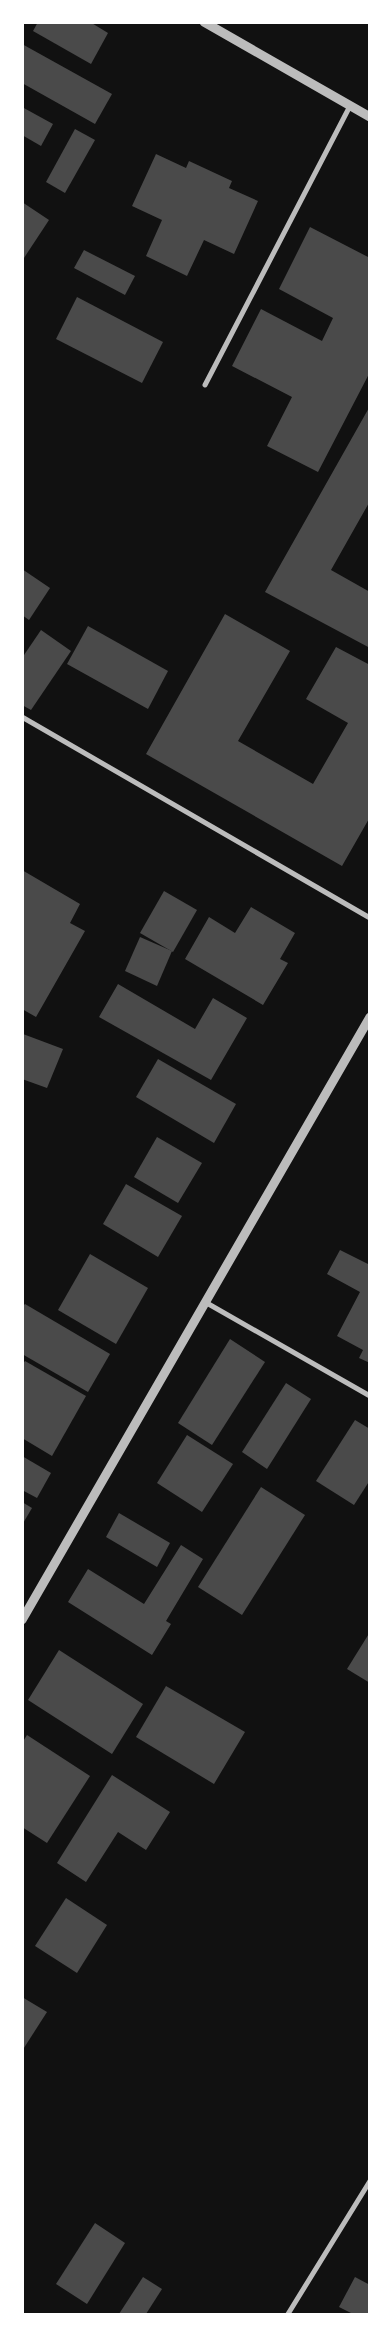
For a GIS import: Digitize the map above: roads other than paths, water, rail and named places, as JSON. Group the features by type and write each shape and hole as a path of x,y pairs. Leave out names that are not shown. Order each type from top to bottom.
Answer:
{"street":[{"path":"204,22 370,117"},
{"path":"205,386 350,106"},
{"path":"22,717 370,918"},
{"path":"22,1620 370,1017"},
{"path":"205,1302 370,1396"},
{"path":"288,2314 370,2181"}]}
